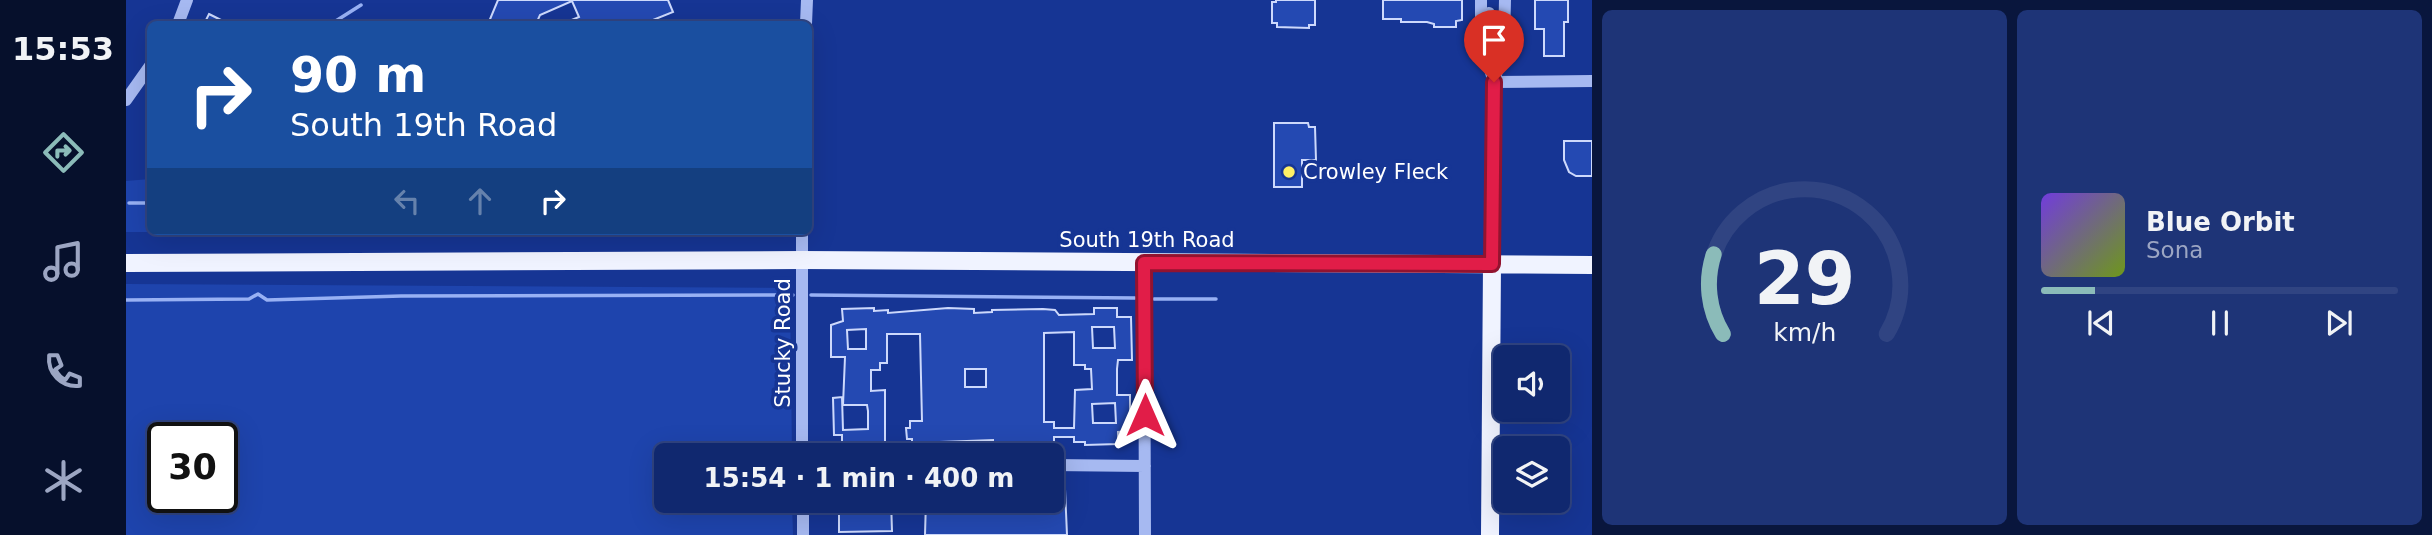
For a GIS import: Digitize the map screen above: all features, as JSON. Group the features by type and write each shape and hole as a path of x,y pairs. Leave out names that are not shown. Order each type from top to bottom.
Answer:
{"main road":[{"name":"South 19th Road","path":"126,263 802,260 1592,265"},
{"path":"1490,535 1492,264"}],"street":[{"path":"179,21 187,0"},
{"path":"806,21 807,0"},
{"path":"1481,0 1481,42 1494,82"},
{"path":"1489,0 1494,82 1492,264"},
{"path":"1494,82 1504,44 1505,0"},
{"path":"126,100 147,70"},
{"path":"1494,82 1592,81"},
{"name":"Stucky Road","path":"802,235 803,443"},
{"path":"1144,263 1145,535"},
{"path":"1064,465 1145,466"},
{"path":"803,513 803,535"}],"shaded area":[{"path":"147,179 147,232 126,232 126,181"},
{"path":"126,284 790,288 792,443 654,443 654,513 792,513 793,535 126,535"}],"building":[{"path":"498,0 668,0 673,12 650,21 569,21 579,17 572,1 540,15 537,21 489,21"},
{"path":"1315,0 1315,25 1309,25 1309,28 1277,27 1277,23 1272,23 1272,2"},
{"path":"1383,0 1462,0 1462,20 1456,21 1456,27 1434,27 1434,24 1427,22 1383,19"},
{"path":"1535,0 1568,0 1568,22 1564,22 1564,56 1544,56 1544,29 1535,29"},
{"path":"209,14 223,21 206,21"},
{"path":"1274,123 1308,123 1309,127 1315,127 1316,160 1302,160 1302,187 1274,187"},
{"path":"1564,141 1592,141 1592,176 1576,176 1569,172 1564,160"},
{"path":"874,308 874,311 888,310 888,313 948,308 974,309 974,313 1043,309 1055,310 1059,315 1094,314 1094,308 1117,308 1117,317 1131,317 1132,360 1118,360 1117,369 1117,395 1130,395 1130,431 1118,432 1118,444 1085,445 1085,442 1074,442 1074,437 1054,437 1054,443 993,443 993,440 912,443 912,439 907,439 906,428 910,428 910,421 922,421 920,334 887,334 887,363 880,363 880,370 871,370 871,391 885,390 885,443 842,443 842,435 834,435 833,398 842,397 843,430 868,429 867,405 843,405 845,357 831,357 831,325 843,321 842,309","holes":["1092,327 1114,327 1115,348 1093,348","866,329 866,349 848,349 847,330","1074,332 1074,365 1085,365 1085,369 1091,369 1092,389 1075,390 1074,428 1054,428 1054,422 1044,422 1044,333","965,369 986,369 986,387 965,387","1115,403 1116,423 1093,423 1092,404"]},
{"path":"1065,489 1067,535 925,535 926,513 1064,513"},
{"path":"839,513 891,513 892,531 839,532"}],"waterway":[{"path":"336,21 361,5"},
{"path":"129,203 147,203"},
{"path":"126,300 249,299 258,294 267,300 401,296 793,295"},
{"path":"811,295 1135,298"},
{"path":"1154,299 1216,299"}],"place":[{"name":"Crowley Fleck","path":"1289,172"}],"route":[{"path":"1145,415 1144,263 1492,264 1494,82"}]}
